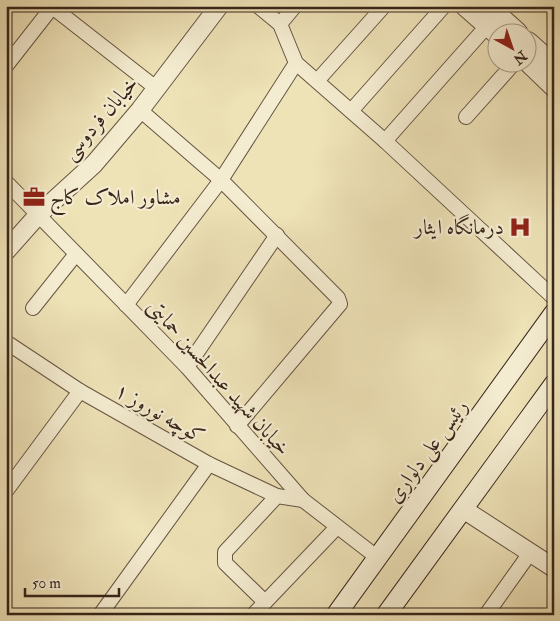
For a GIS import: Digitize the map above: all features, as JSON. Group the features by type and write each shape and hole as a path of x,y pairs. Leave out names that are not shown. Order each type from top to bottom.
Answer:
{"main road":[{"name":"رئیس علی دلواری","path":"336,615 554,313"},
{"path":"386,615 554,384"}],"street":[{"name":"خیابان فردوسی","path":"6,251 38,216 94,164 140,110 219,6"},
{"path":"258,6 280,24 296,63 385,141 554,298"},
{"path":"280,24 295,6"},
{"path":"316,81 384,6"},
{"path":"351,111 444,6"},
{"path":"464,6 488,27"},
{"path":"489,6 507,22"},
{"path":"6,66 52,7 156,88"},
{"path":"385,141 488,35"},
{"path":"538,50 554,64"},
{"path":"126,306 221,180 296,63"},
{"path":"466,118 506,72"},
{"path":"537,72 554,88"},
{"path":"140,110 221,180 338,298 340,304 238,426"},
{"name":"خیابان شهید عبدالحسین حمایتی","path":"6,182 187,367 303,500 378,558"},
{"path":"187,367 277,236"},
{"path":"33,308 76,254"},
{"name":"کوچه نوروز ۱","path":"6,342 80,391 209,464 277,496 303,500"},
{"path":"6,491 80,391"},
{"path":"100,615 209,464"},
{"path":"265,602 225,563 224,557 225,552 277,496"},
{"path":"463,509 554,568"},
{"path":"253,615 337,527"},
{"path":"486,615 530,553"}],"place":[{"name":"مشاور املاک کاج","path":"34,197"},
{"name":"درمانگاه ایثار","path":"520,227"}]}
